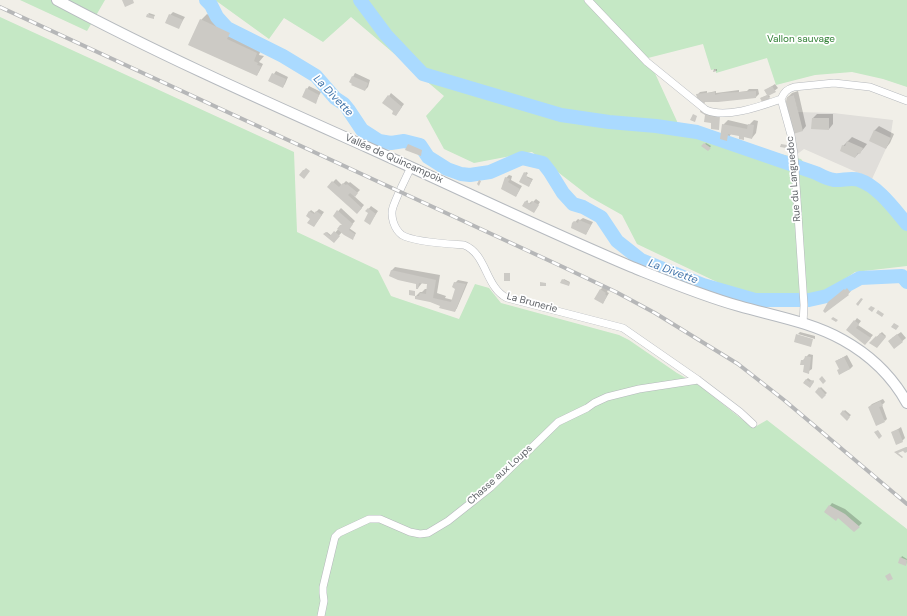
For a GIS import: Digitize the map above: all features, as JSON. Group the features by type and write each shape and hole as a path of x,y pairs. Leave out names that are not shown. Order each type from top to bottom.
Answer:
{"main road":[{"name":"Vallée de Quincampoix","path":"56,0 138,42 218,80 632,267 738,306 819,329 843,340 868,357 892,380 907,403"}],"street":[{"path":"588,0 647,62 706,110 711,112 722,113 762,106 781,99 784,92 794,87 834,83 870,87 907,101"},
{"name":"Rue du Languedoc","path":"781,99 791,135 794,154 804,305 803,324"},
{"name":"La Brunerie","path":"412,167 393,208 393,221 403,235 422,240 464,245 469,247 477,255 495,288 502,295 623,328 698,380 740,412 753,424"},
{"name":"Chasse aux Loups","path":"321,616 324,601 323,587 332,547 335,538 339,533 369,519 380,519 410,532 420,534 428,533 448,521 491,487 558,422 607,397 639,389 698,380"}],"shaded area":[{"path":"794,95 798,112 833,113 893,120 890,140 872,179 804,149 796,155 786,102 787,97"}],"green space":[{"path":"20,0 105,0 87,31"},
{"name":"Vallon sauvage","path":"215,0 907,0 907,87 883,79 852,72 815,75 776,85 767,58 716,73 716,69 711,70 703,44 648,58 681,130 801,159 811,172 869,186 907,229 907,266 855,272 828,291 797,300 740,293 637,244 622,215 590,197 532,152 474,163 444,149 426,116 444,96 351,17 323,42 284,18 269,39"},
{"path":"0,17 294,152 297,232 378,270 391,296 459,319 475,284 489,288 501,303 619,335 629,340 677,373 700,386 753,428 767,420 907,529 907,616 0,616"}],"building":[{"path":"122,0 133,0 134,3 125,7"},
{"path":"147,14 154,16 154,19 146,17"},
{"path":"169,14 183,20 179,29 165,23"},
{"path":"200,19 230,33 227,39 257,53 254,61 258,63 257,65 261,66 257,76 188,45"},
{"path":"272,73 286,79 283,88 268,81"},
{"path":"352,76 368,83 365,91 351,85 352,84 349,82"},
{"path":"772,86 776,92 768,96 770,99 762,102 760,98 767,95 764,90"},
{"path":"306,88 319,95 316,104 302,97"},
{"path":"756,91 756,98 718,102 704,101 704,106 698,102 696,94 715,92 715,95 722,93"},
{"path":"388,95 402,107 396,116 392,114 393,111 382,103"},
{"path":"794,95 803,131 793,134 786,102 787,97"},
{"path":"701,109 720,115 719,130 711,129 711,123 704,122 705,115 700,112"},
{"path":"693,114 697,116 695,122 690,120"},
{"path":"812,118 829,118 829,130 811,129"},
{"path":"722,124 747,129 748,124 754,125 752,139 744,137 744,140 739,139 739,136 728,134 727,141 720,139"},
{"path":"874,130 891,138 886,149 869,141"},
{"path":"847,141 863,148 860,154 858,153 855,158 840,151 842,145 845,146"},
{"path":"704,143 711,148 708,151 701,146"},
{"path":"408,144 422,150 421,156 405,150"},
{"path":"781,144 787,145 786,148 780,147"},
{"path":"306,168 310,171 304,179 299,175"},
{"path":"524,172 527,174 526,177 532,180 529,187 519,182"},
{"path":"505,177 510,179 508,182 520,189 516,197 501,189"},
{"path":"479,180 481,181 479,186 477,184"},
{"path":"332,181 339,187 343,183 346,185 347,184 358,193 355,197 350,193 348,195 362,208 357,214 327,187"},
{"path":"525,201 531,204 532,201 539,205 534,213 522,206"},
{"path":"368,208 376,214 370,225 364,221 368,213 365,211"},
{"path":"337,210 353,224 349,230 355,234 353,240 337,229 340,225 342,225 333,216"},
{"path":"309,211 314,214 316,211 322,215 314,227 307,223 310,219 306,216"},
{"path":"579,220 591,225 586,235 571,228 574,221 578,223"},
{"path":"334,231 340,236 334,243 323,234 326,232 330,236"},
{"path":"391,270 436,280 433,298 451,302 455,289 452,287 454,282 466,284 455,312 439,308 440,306 430,302 415,299 415,296 419,296 420,293 426,294 427,284 419,283 418,289 416,289 416,284 398,280 389,276"},
{"path":"504,273 510,273 510,281 504,281"},
{"path":"562,279 570,283 569,286 560,283"},
{"path":"540,282 546,283 546,286 540,286"},
{"path":"847,288 850,292 848,294 849,295 825,313 823,311 828,302"},
{"path":"600,289 606,293 605,294 607,296 603,304 594,299"},
{"path":"409,290 415,291 415,296 409,295"},
{"path":"861,298 863,299 858,306 856,304"},
{"path":"871,306 875,308 872,312 868,309"},
{"path":"878,310 884,314 882,317 876,313"},
{"path":"833,317 838,320 836,322 831,319"},
{"path":"854,320 859,324 856,328 871,338 865,345 846,330"},
{"path":"894,323 899,326 896,330 891,327"},
{"path":"880,333 886,337 877,348 869,343"},
{"path":"796,334 813,339 811,347 794,342"},
{"path":"897,334 903,342 894,349 888,341"},
{"path":"805,356 811,357 809,374 803,372 804,365 800,365 801,360 804,360"},
{"path":"844,357 850,369 839,375 837,370 839,369 835,361"},
{"path":"822,376 826,381 823,384 819,379"},
{"path":"806,379 810,382 811,380 814,382 810,388 803,383"},
{"path":"819,387 826,395 822,399 815,392"},
{"path":"880,401 883,406 879,407 885,422 876,426 868,407"},
{"path":"843,410 850,417 847,421 840,414"},
{"path":"898,429 903,442 896,445 891,432"},
{"path":"878,430 882,436 879,439 874,432"},
{"path":"906,447 907,452 905,453 903,451 898,453 903,457 902,458 894,452"},
{"path":"829,505 845,514 860,527 854,532 838,518 836,521 824,512"},
{"path":"900,557 907,560 906,566 898,563"},
{"path":"890,573 893,579 888,581 885,576"}],"waterway":[{"name":"La Divette","path":"206,0 211,5 217,17 227,28 283,56 316,76 335,98 344,104 362,130 379,141 391,143 404,141 420,145 428,157 447,169 461,174 470,175 490,172 522,158 543,163 563,193 573,204 583,207 601,217 617,241 641,260 703,285 755,300 809,300 827,296 860,278 902,276 907,282"},
{"name":"La Divette","path":"360,0 386,35 423,74 561,115 697,132 816,173 829,179 859,180 873,187 907,224"}],"railway":[{"path":"0,7 563,267 616,292 655,313 738,364 784,400 907,504"}]}
